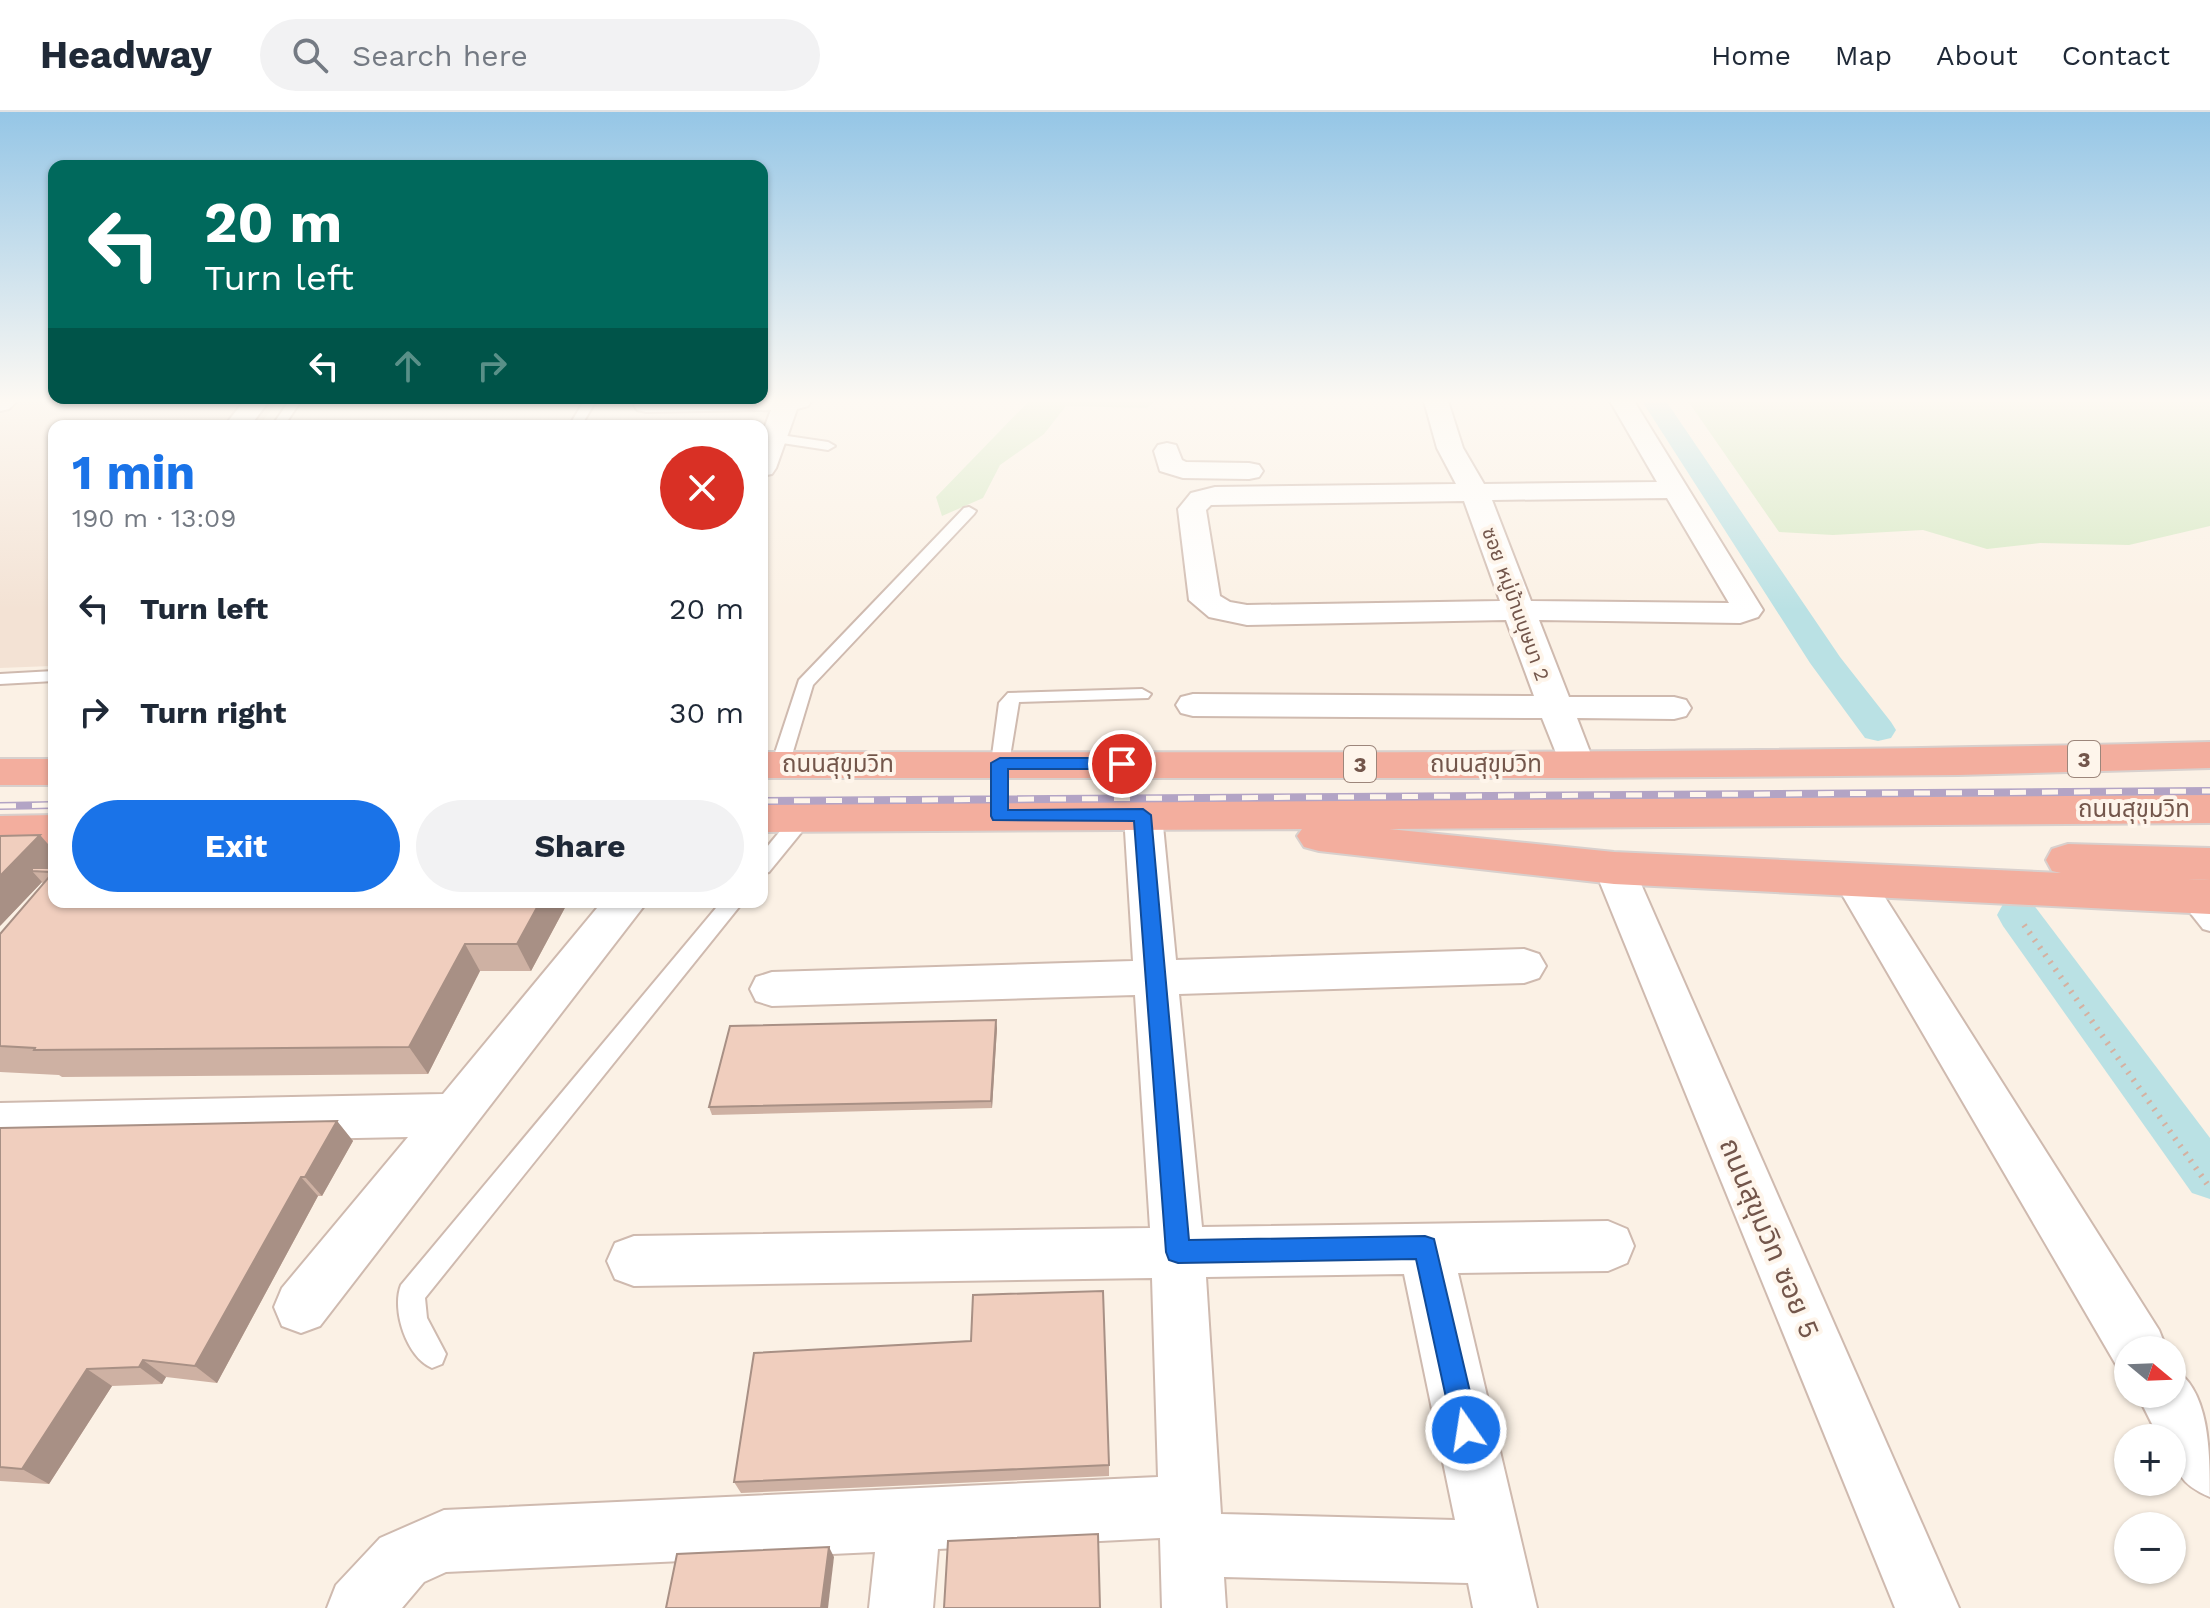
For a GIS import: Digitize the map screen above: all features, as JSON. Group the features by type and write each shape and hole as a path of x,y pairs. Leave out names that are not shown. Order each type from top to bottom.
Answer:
{"highway":[{"name":"ถนนสุขุมวิท","path":"771,765 1958,762 2210,755"},
{"path":"999,816 1000,763"},
{"path":"0,772 48,772"},
{"name":"ถนนสุขุมวิท","path":"782,818 2210,809"},
{"path":"1206,814 1325,824 1730,845 2204,895"},
{"path":"1147,815 1508,859 1614,868 2204,895"},
{"path":"0,831 48,830"}],"street":[{"path":"1220,471 1670,481"},
{"path":"1456,471 1504,610 1563,764"},
{"path":"1457,476 1215,495 1201,499 1192,509 1205,600 1220,610 1247,615 1504,610 1740,613 1747,610 1664,471"},
{"path":"1193,705 1674,708"},
{"path":"1147,815 1154,978 1178,1252 1194,1608"},
{"name":"ถนนสุขุมวิท ซอย 5","path":"1614,868 1927,1608"},
{"path":"1853,879 2130,1336"},
{"path":"301,1307 621,908"},
{"path":"772,989 1524,966"},
{"path":"0,1124 453,1115"},
{"path":"634,1261 1608,1246"},
{"path":"359,1608 402,1560 444,1541 909,1519 1189,1526 1499,1580 1425,1247"},
{"path":"2174,1408 2210,1467"},
{"path":"901,1608 909,1519"}],"lane":[{"path":"771,765 805,684 969,511"},
{"path":"0,679 48,676"},
{"path":"1000,763 1008,703 1014,697 1142,694"},
{"path":"768,852 782,818"},
{"path":"432,1354 413,1321 411,1294 728,908"}],"path":[{"path":"1995,885 2210,1188"}],"shaded area":[{"path":"0,471 48,471 48,666 0,668"}],"green space":[{"path":"961,471 997,471 983,498 942,516 936,497"},
{"path":"1736,471 2210,471 2210,526 2129,545 2040,543 1987,549 1923,530 1833,535 1779,532"}],"building":[{"path":"40,835 0,876 0,836"},
{"path":"32,868 48,868 48,872 32,871"},
{"path":"48,878 48,908 537,908 517,944 465,944 409,1047 34,1050 0,1046 0,934"},
{"path":"996,1020 991,1101 709,1107 730,1026"},
{"path":"337,1121 305,1177 301,1177 195,1366 143,1360 139,1367 87,1369 22,1469 0,1467 0,1128"},
{"path":"1103,1291 1109,1465 734,1482 754,1353 971,1341 973,1295"},
{"path":"1098,1534 1100,1608 944,1608 948,1541"},
{"path":"829,1547 821,1608 666,1608 677,1554"}],"waterway":[{"path":"1700,471 1827,663 1878,730"},
{"path":"2018,915 2210,1177"}],"railway":[{"path":"768,801 2210,791"},
{"path":"0,806 48,805"}],"route":[{"path":"1122,764 1000,763 999,816 1143,815 1178,1252 1425,1247 1466,1430"}]}
